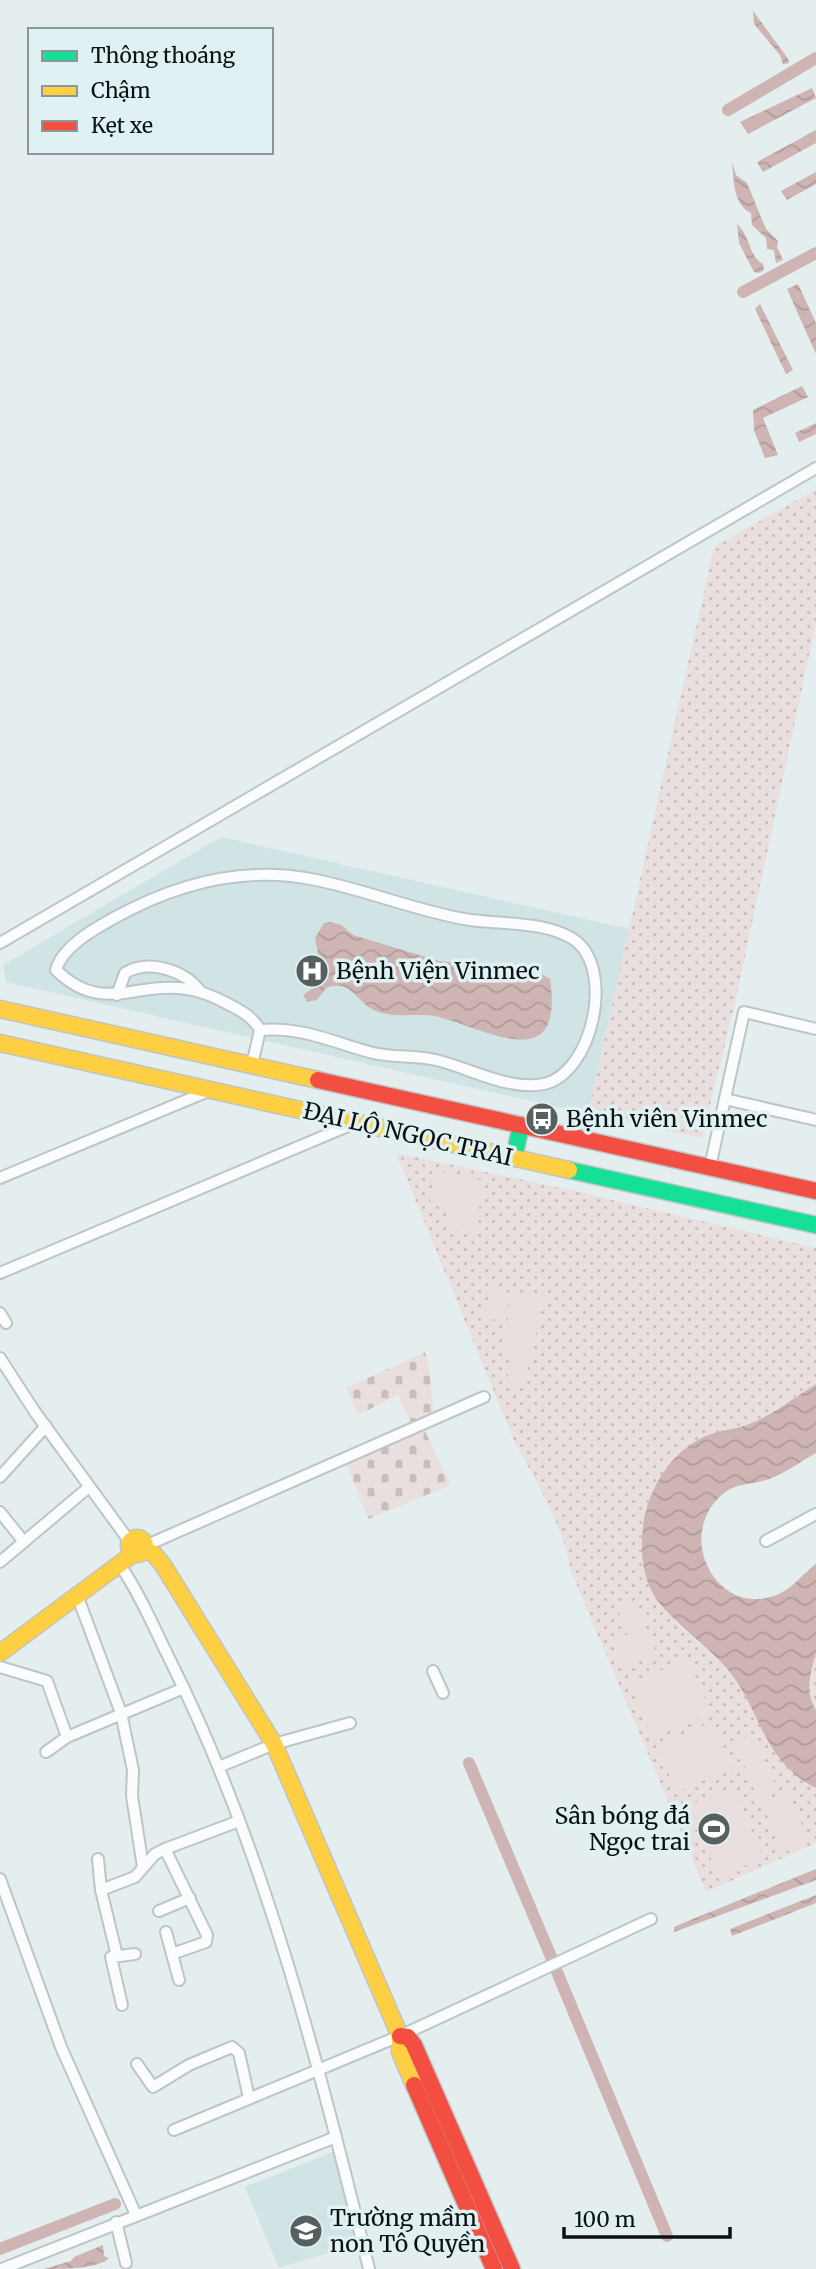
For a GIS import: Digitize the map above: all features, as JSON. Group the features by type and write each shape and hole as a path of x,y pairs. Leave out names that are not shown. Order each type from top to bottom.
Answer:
{"main road":[{"name":"ĐẠI LỘ NGỌC TRAI","path":"0,1009 816,1191"},
{"name":"ĐẠI LỘ NGỌC TRAI","path":"0,1043 816,1225"},
{"path":"514,1158 521,1125"},
{"path":"0,1653 120,1565 138,1548 154,1554 163,1565 274,1744 400,2036 400,2052 494,2269"},
{"path":"400,2036 408,2037 414,2045 512,2269"}],"street":[{"path":"0,943 816,468"},
{"path":"261,873 316,880 465,919 537,927 559,934 583,947 592,961 596,979 592,1023 577,1060 559,1079 540,1085 507,1082 436,1060 395,1057 281,1028 260,1030 240,1010 200,991 185,988 117,995 87,992 67,981 56,970 58,961 102,925 149,899 206,880 261,873"},
{"path":"117,995 125,973 146,966 182,974 200,991"},
{"path":"710,1167 744,1012 816,1029"},
{"path":"252,1065 260,1030"},
{"path":"0,1178 69,1145 213,1089"},
{"path":"724,1099 816,1121"},
{"path":"0,1273 355,1123"},
{"path":"2,1365 89,1487 138,1548 484,1397"},
{"path":"0,1477 46,1426"},
{"path":"0,1562 89,1487"},
{"path":"0,1512 24,1542"},
{"path":"765,1541 816,1514"},
{"path":"120,1565 184,1688 220,1766 283,1952 336,2137 369,2269"},
{"path":"76,1595 121,1713 132,1770 132,1796 143,1867"},
{"path":"0,1667 47,1681 67,1737"},
{"path":"433,1671 443,1693"},
{"path":"46,1752 67,1737 184,1688"},
{"path":"220,1766 274,1744 350,1723"},
{"path":"102,1890 135,1877 155,1854 238,1817"},
{"path":"165,1849 206,1935 206,1942 172,1954"},
{"path":"98,1859 117,1956"},
{"path":"0,1879 61,2048 136,2215"},
{"path":"159,1911 190,1898"},
{"path":"174,2130 400,2036 651,1919"},
{"path":"166,1932 179,1980"},
{"path":"122,2005 111,1957 135,1954"},
{"path":"136,2064 153,2087 188,2065 232,2047 239,2053 249,2098"},
{"path":"2,2269 336,2137"},
{"path":"116,2222 125,2263"}],"shaded area":[{"name":"Bệnh Viện Vinmec","path":"221,837 629,929 588,1114 6,982 3,965"},
{"path":"335,2151 357,2244 279,2268 245,2187"}],"green space":[{"path":"816,489 816,623 735,1003 702,1138 588,1114 714,547"},
{"path":"396,1153 566,1189 816,1248 816,1384 751,1424 713,1433 689,1445 664,1472 651,1495 642,1530 642,1548 675,1622 727,1668 751,1704 771,1747 792,1772 816,1788 816,1843 706,1892 571,1571 556,1521 515,1443"},
{"path":"436,1170 485,1181 473,1233 444,1226 448,1205 430,1201"},
{"path":"491,1288 511,1293 504,1322 484,1317"},
{"path":"514,1291 544,1297 524,1387 506,1383 513,1352 501,1349"},
{"path":"425,1352 436,1419 425,1431 451,1485 368,1519 344,1459 414,1429 398,1395 358,1415 346,1388"},
{"path":"635,1600 657,1655 623,1668 612,1641 628,1634 617,1607"},
{"path":"816,1653 816,1710 809,1682"},
{"path":"688,1659 711,1714 652,1738 630,1683"},
{"path":"713,1722 733,1768 676,1792 657,1745"},
{"path":"754,1735 778,1792 758,1799 735,1743"},
{"path":"733,1787 763,1858 719,1877 688,1806"},
{"path":"789,1792 809,1842 782,1853 762,1803"}],"water":[{"path":"753,11 789,63 783,64 780,55 754,24"},
{"path":"812,88 816,98 748,134 740,122"},
{"path":"816,130 816,143 763,172 757,162"},
{"path":"732,162 736,175 747,183 766,229 778,241 777,247 783,260 776,263 774,250 767,249 766,238 752,225 751,213 741,204 736,191"},
{"path":"816,172 816,184 787,200 781,191"},
{"path":"737,224 758,261 763,264 764,270 759,273 754,272 739,243"},
{"path":"798,284 816,323 816,354 787,289"},
{"path":"760,304 793,370 786,374 755,309"},
{"path":"802,386 808,397 763,418 778,455 765,458 754,430 753,410"},
{"path":"816,423 816,434 799,442 795,433"},
{"path":"324,923 341,925 353,935 439,961 539,973 550,979 551,1009 546,1028 535,1037 520,1040 439,1017 384,1013 369,1007 342,986 326,988 317,1000 307,1002 303,995 320,984 326,970 319,959 315,938"},
{"path":"816,1384 816,1453 775,1476 735,1487 724,1493 709,1511 702,1530 702,1551 709,1569 721,1585 737,1596 757,1599 779,1594 816,1564 816,1652 809,1689 816,1710 816,1788 784,1764 765,1736 729,1671 657,1600 647,1579 642,1547 647,1507 661,1476 671,1462 696,1441 760,1419"},
{"path":"816,1869 816,1880 674,1932 674,1927 683,1923"},
{"path":"816,1895 816,1903 732,1936 730,1929"},
{"path":"103,2245 104,2256 109,2258 104,2262 79,2268 44,2269 71,2261 74,2257"}],"waterway":[{"path":"728,110 816,58"},
{"path":"743,292 816,253"},
{"path":"469,1763 552,1959"},
{"path":"557,1972 667,2236"},
{"path":"0,2249 115,2204"}],"traffic: fast":[{"path":"514,1158 521,1125"},
{"path":"569,1170 816,1225"}],"traffic: slow":[{"path":"0,1009 318,1080"},
{"path":"0,1043 569,1170"},
{"path":"134,1538 140,1538 145,1546 143,1552 134,1554 129,1549 129,1543 134,1538"},
{"path":"144,1550 154,1554 163,1565 274,1744 400,2036 400,2052 414,2085"},
{"path":"0,1653 133,1554"}],"traffic: jam":[{"path":"318,1080 816,1191"},
{"path":"400,2036 408,2037 414,2045 512,2269"},
{"path":"414,2085 494,2269"}],"place":[{"name":"Bệnh Viện Vinmec","path":"312,971"},
{"name":"Bệnh viên Vinmec","path":"542,1119"},
{"name":"Sân bóng đá Ngọc trai","path":"714,1829"},
{"name":"Trường mầm non Tô Quyền","path":"306,2231"}]}
